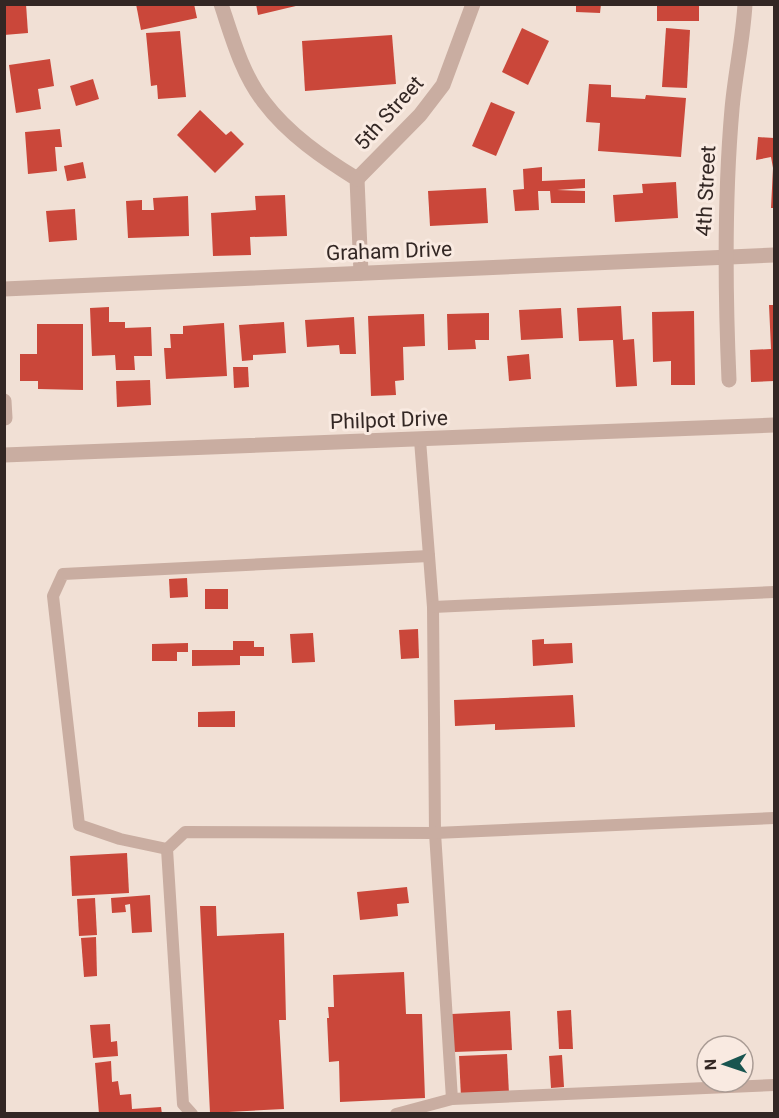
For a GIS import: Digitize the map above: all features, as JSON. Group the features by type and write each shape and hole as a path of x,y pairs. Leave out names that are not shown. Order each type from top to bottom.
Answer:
{"street":[{"path":"221,4 238,55 263,102 320,156 357,179 361,273"},
{"name":"5th Street","path":"357,179 420,115 443,85 474,4"},
{"name":"4th Street","path":"729,380 724,257 732,108 744,4"},
{"name":"Graham Drive","path":"4,289 774,255"},
{"path":"4,401 5,418"},
{"name":"Philpot Drive","path":"4,455 774,425"}],"lane":[{"path":"420,440 433,607 435,833 452,1099"},
{"path":"167,849 120,839 79,825 53,597 63,574 429,556"},
{"path":"433,607 774,592"},
{"path":"167,849 185,832 435,833 774,818"},
{"path":"167,849 183,1104 192,1113"},
{"path":"396,1113 452,1099 774,1085"}],"building":[{"path":"4,4 26,4 28,33 4,35"},
{"path":"136,4 194,4 197,18 141,30"},
{"path":"256,4 300,4 300,5 258,15"},
{"path":"576,4 601,4 600,13 576,12"},
{"path":"657,4 699,4 699,21 657,21"},
{"path":"522,28 549,41 528,85 502,72"},
{"path":"666,28 690,30 687,88 662,87"},
{"path":"180,31 186,97 158,99 157,85 151,86 146,33"},
{"path":"392,35 396,84 305,91 302,41"},
{"path":"50,59 54,86 38,89 41,109 16,113 9,65"},
{"path":"93,79 99,99 76,106 70,86"},
{"path":"589,84 611,85 611,97 645,99 646,95 686,98 681,157 598,151 600,123 586,122"},
{"path":"491,102 515,112 496,156 472,146"},
{"path":"200,110 226,135 231,131 244,144 215,173 177,135"},
{"path":"60,129 62,147 55,147 57,171 28,174 25,132"},
{"path":"758,137 774,138 774,208 771,208 773,168 771,157 756,160"},
{"path":"83,162 86,178 67,181 64,166"},
{"path":"542,167 542,181 585,179 585,188 557,190 585,191 585,203 551,203 550,191 538,191 539,210 515,211 513,190 524,189 523,169"},
{"path":"676,182 678,218 615,222 613,195 643,193 642,184"},
{"path":"486,188 488,223 430,226 428,191"},
{"path":"285,195 287,236 250,237 251,255 213,256 211,213 256,210 255,196"},
{"path":"188,196 189,236 128,238 126,201 142,200 142,210 154,210 153,198"},
{"path":"75,209 77,240 49,242 46,211"},
{"path":"769,305 774,305 774,381 751,382 750,350 771,349"},
{"path":"621,306 623,340 634,339 637,386 616,387 613,340 579,341 577,308"},
{"path":"109,307 109,322 125,322 125,328 151,327 152,356 134,356 135,370 116,370 115,355 92,356 90,308"},
{"path":"561,308 563,338 521,340 519,310"},
{"path":"694,311 695,385 671,385 671,361 653,362 652,312"},
{"path":"489,313 489,340 475,340 476,349 448,350 447,314"},
{"path":"424,314 425,346 403,347 404,380 395,381 396,395 371,396 368,316"},
{"path":"354,317 356,354 340,354 339,345 307,347 305,320"},
{"path":"284,322 286,353 253,355 253,360 242,361 239,325"},
{"path":"224,323 227,376 166,379 164,348 171,348 170,334 183,334 183,326"},
{"path":"37,324 83,324 83,390 38,389 38,381 20,381 20,354 37,354"},
{"path":"529,354 531,379 509,381 507,356"},
{"path":"233,367 248,367 249,387 234,388"},
{"path":"150,380 151,405 117,407 116,381"},
{"path":"187,578 188,597 170,598 169,579"},
{"path":"205,589 228,589 228,609 205,609"},
{"path":"418,629 419,658 401,659 399,630"},
{"path":"313,633 315,662 292,663 290,634"},
{"path":"544,639 544,644 572,643 573,663 533,666 532,640"},
{"path":"233,641 254,641 254,647 264,647 264,656 240,656 240,665 192,666 192,650 233,650"},
{"path":"188,643 188,652 177,652 177,661 152,661 152,644"},
{"path":"573,695 575,727 495,730 495,724 455,726 454,700"},
{"path":"235,711 235,727 198,727 198,712"},
{"path":"127,853 129,893 72,896 70,856"},
{"path":"407,887 409,903 397,904 398,916 360,920 357,892"},
{"path":"150,895 152,932 132,933 130,904 125,905 126,912 112,913 111,898"},
{"path":"95,898 97,935 79,936 77,899"},
{"path":"200,906 216,906 217,936 284,933 286,1020 279,1020 284,1109 210,1113"},
{"path":"96,937 97,976 84,977 81,938"},
{"path":"404,972 406,1014 422,1014 425,1098 340,1102 339,1061 329,1062 327,1018 329,1018 328,1007 334,1007 333,975"},
{"path":"571,1010 573,1049 559,1049 557,1011"},
{"path":"510,1011 512,1050 454,1052 452,1014"},
{"path":"110,1024 111,1042 117,1041 118,1056 93,1058 90,1025"},
{"path":"507,1054 509,1094 461,1097 459,1056"},
{"path":"562,1055 564,1087 551,1088 549,1056"},
{"path":"111,1061 112,1082 118,1081 120,1095 131,1094 132,1109 161,1107 162,1114 99,1114 95,1063"}]}
